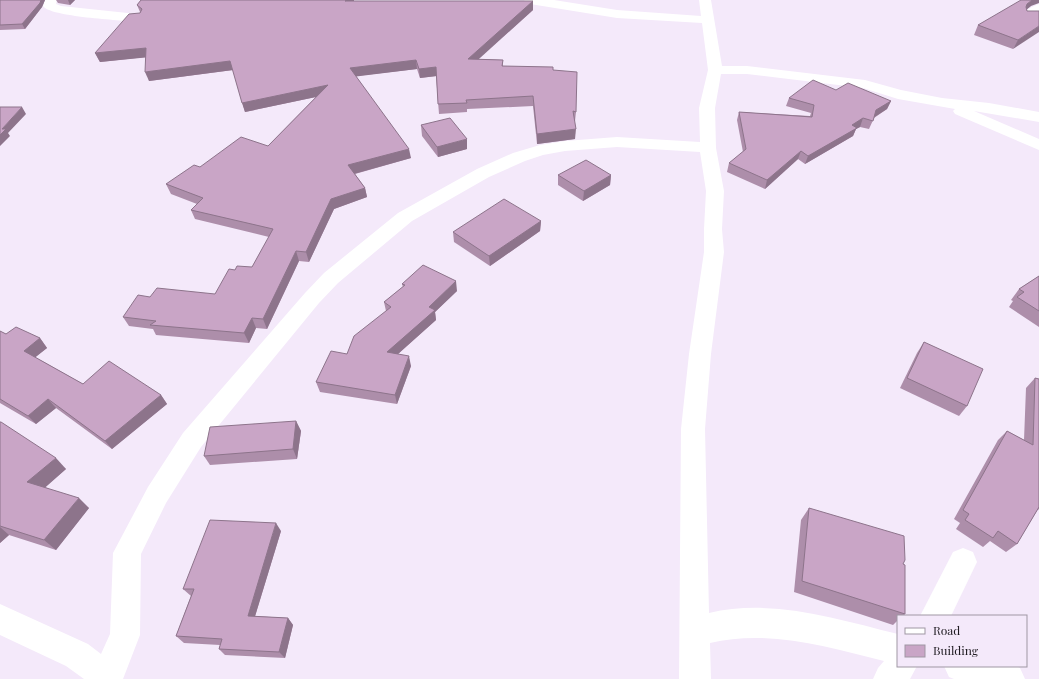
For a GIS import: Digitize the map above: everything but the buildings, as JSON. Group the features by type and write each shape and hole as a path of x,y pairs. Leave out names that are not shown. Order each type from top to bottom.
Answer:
{"street":[{"path":"51,0 49,6 59,10 137,18"},
{"path":"530,0 581,4 640,17 707,10 715,70 707,108 708,148 715,191 713,229 714,252 700,354 692,429 695,679"},
{"path":"715,70 747,70 865,84 898,94 942,103 989,108 1039,117"},
{"path":"942,103 1039,146"},
{"path":"0,619 77,655 107,678 125,635 127,553 157,494 192,440 312,298 332,278 405,217 483,173 519,157 546,149 617,142 708,148"},
{"path":"936,615 963,562"},
{"path":"694,632 732,624 766,624 807,628 897,649"},
{"path":"889,679 900,667"},
{"path":"964,667 1010,679"}]}
